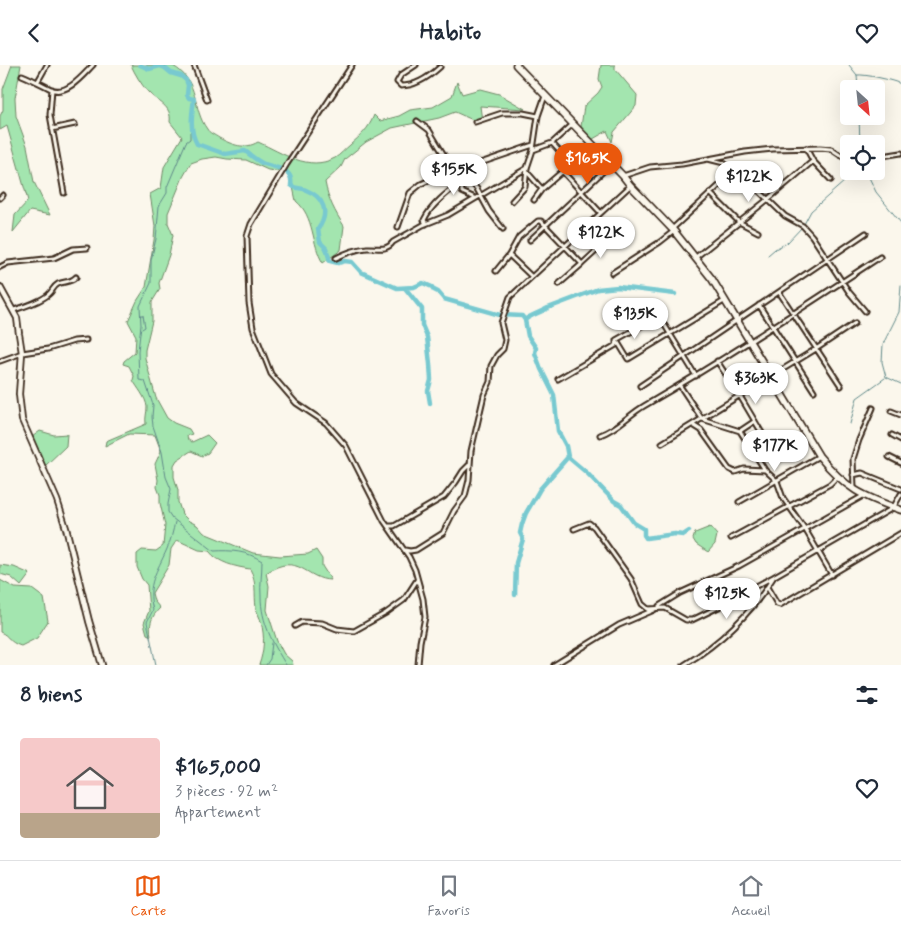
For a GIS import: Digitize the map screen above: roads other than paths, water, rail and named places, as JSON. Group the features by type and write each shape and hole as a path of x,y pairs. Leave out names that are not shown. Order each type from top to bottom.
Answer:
{"highway":[{"path":"516,65 624,176 696,257 725,300 819,456 838,477 855,491 901,511"}],"main road":[{"path":"0,287 17,318 22,353 19,394 22,420 57,500 102,665"}],"street":[{"path":"38,81 47,65"},
{"path":"22,75 52,89 59,90 68,87 93,65"},
{"path":"194,65 207,100"},
{"path":"352,65 283,170 251,224 247,236 249,303 254,328 271,374 296,403 326,423 346,446 388,526 409,557 418,580 425,617 418,665"},
{"path":"416,65 401,75 397,82 401,86 427,78 440,67"},
{"path":"52,89 50,115 64,193"},
{"path":"512,201 525,187 526,170 533,149 538,116 545,96"},
{"path":"474,122 502,113 524,113 538,116"},
{"path":"417,121 429,130 443,156 461,180 462,192 475,198"},
{"path":"52,129 75,124"},
{"path":"533,149 552,143 573,125"},
{"path":"552,143 570,164"},
{"path":"398,227 408,197 415,188 436,177 533,145"},
{"path":"534,200 542,189 593,145"},
{"path":"806,148 812,161 831,180"},
{"path":"624,176 650,167 682,164 745,152 806,148 831,149 840,155"},
{"path":"885,156 901,153"},
{"path":"705,159 724,163 729,168 736,169 785,216 803,226 865,311"},
{"path":"696,257 768,200 812,161"},
{"path":"530,240 611,164"},
{"path":"612,273 660,242 736,169"},
{"path":"526,170 542,189"},
{"path":"336,258 348,252 390,247 393,243 426,224 448,215 526,170"},
{"path":"563,171 600,212"},
{"path":"426,224 424,220 430,210 461,180 467,177 503,229"},
{"path":"404,549 410,551 416,549 443,533 454,511 465,496 469,480 470,451 484,395 490,382 491,366 503,349 505,339 501,323 510,297 630,185"},
{"path":"710,193 739,222 758,232"},
{"path":"496,271 509,255 519,237 535,223 541,221 582,264"},
{"path":"640,386 866,233"},
{"path":"558,284 608,240"},
{"path":"0,267 8,263 54,258 73,249 87,248"},
{"path":"509,255 531,276"},
{"path":"600,435 608,432 642,407 696,376 880,257"},
{"path":"14,310 45,296 50,293 53,287 60,283 72,282 76,277"},
{"path":"778,292 842,386"},
{"path":"616,340 628,359 725,300"},
{"path":"759,305 814,391"},
{"path":"616,340 659,316 696,376"},
{"path":"662,443 856,323"},
{"path":"0,361 22,353 86,340"},
{"path":"558,379 616,345 616,340"},
{"path":"717,361 778,460"},
{"path":"680,386 702,419 740,431 766,470 776,481 783,498 805,529 832,575"},
{"path":"855,491 853,459 873,408"},
{"path":"891,411 901,415"},
{"path":"740,431 755,421"},
{"path":"693,425 700,430 729,469 735,472 744,469 766,470"},
{"path":"892,435 901,440"},
{"path":"739,503 819,456"},
{"path":"889,457 901,463"},
{"path":"388,526 394,526 444,497 469,465"},
{"path":"854,475 862,473 901,489"},
{"path":"731,538 830,484 838,477"},
{"path":"574,529 589,523 594,527 631,579 642,604 648,609 665,608 686,619 692,620 725,604 893,508 901,494"},
{"path":"554,665 619,625 657,608 680,593 739,566 864,495"},
{"path":"767,587 776,604 780,605 901,533"},
{"path":"684,665 723,638 767,587 773,577"},
{"path":"295,626 302,622 322,623 337,629 343,628 354,631 386,613 404,600 418,580"}],"waterway":[{"path":"140,65 149,69 160,66 186,80 188,85 187,95 189,98 194,99 192,128 197,144 225,154 245,151 262,163 286,171 293,187 306,190 321,201 324,217 318,229 320,242 326,248 330,261 338,263 352,262 361,272 397,288 414,287 423,283 432,287 444,299 500,315 522,316 525,320 528,336 536,348 535,353 541,369 554,395 558,431 566,446 568,457 587,473 614,501 621,505 634,523 644,529 646,538 675,534 683,535 689,531"},
{"path":"849,65 857,75 857,80"},
{"path":"857,75 866,75 901,84"},
{"path":"859,125 860,135"},
{"path":"193,130 190,132 190,139 186,142 167,187 167,193 159,206 156,239 151,260 151,283 140,306 139,380 145,381 153,405 153,426 162,452 166,477 171,489 168,512 172,518 214,551 239,552 251,555 262,561 261,592 265,624 272,641 286,665"},
{"path":"768,255 787,243 803,226 811,211 846,180"},
{"path":"870,180 876,192 901,223"},
{"path":"901,285 899,312 883,344 882,362 886,377 901,384"},
{"path":"525,320 548,308 598,289 618,287 675,294"},
{"path":"405,288 422,309 422,325 427,337 430,364 431,380 428,391 430,403"},
{"path":"141,315 143,315 145,327 142,329"},
{"path":"850,424 857,398 885,378"},
{"path":"515,595 516,563 523,539 520,533 526,513 540,489 568,457"},
{"path":"156,665 147,622 153,610 151,601 152,585 170,542 175,522"},
{"path":"266,665 270,659 272,643"}]}
